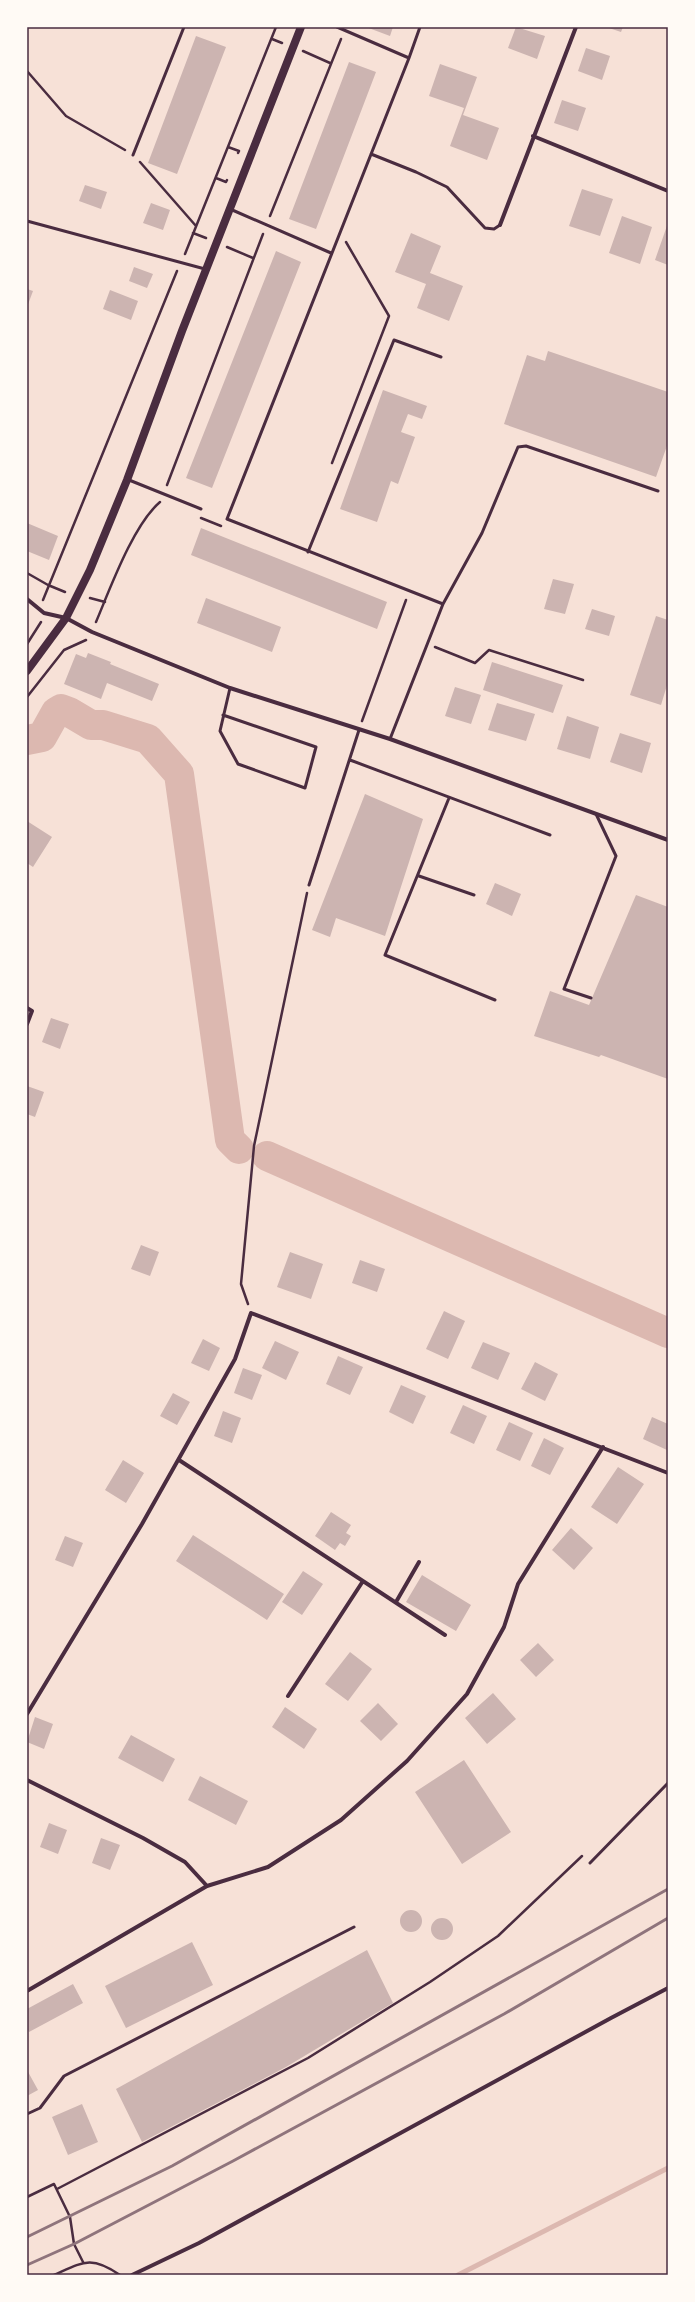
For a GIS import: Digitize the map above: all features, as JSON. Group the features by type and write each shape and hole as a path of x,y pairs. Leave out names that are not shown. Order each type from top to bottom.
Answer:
{"main road":[{"path":"27,670 66,618 79,596 127,480 182,331 301,27"}],"street":[{"path":"500,225 576,27"},
{"path":"533,136 668,191"},
{"path":"27,599 44,613 66,618 92,632 230,688 390,740 668,840"},
{"path":"27,1008 32,1011 27,1024"},
{"path":"27,1714 179,1460 235,1359 251,1313 668,1473"},
{"path":"27,1991 207,1886 268,1867 341,1820 407,1761 468,1694 504,1626 518,1584 603,1447"},
{"path":"179,1460 444,1635"},
{"path":"396,1602 419,1562"},
{"path":"288,1696 363,1581"},
{"path":"27,1780 143,1838 185,1862 207,1886"},
{"path":"132,2275 199,2243 668,1988"}],"lane":[{"path":"133,155 184,27"},
{"path":"337,27 409,58"},
{"path":"420,27 227,519 443,604"},
{"path":"371,154 416,172 447,188 485,228 494,229 500,225"},
{"path":"230,209 266,226 331,253"},
{"path":"27,221 207,270"},
{"path":"308,552 394,340 441,357"},
{"path":"390,740 429,644 443,604 482,533 518,447 526,446 658,491"},
{"path":"127,480 201,509"},
{"path":"223,715 316,747 305,788 238,764 220,731 223,715 230,688"},
{"path":"309,885 359,730"},
{"path":"350,760 550,835"},
{"path":"449,798 419,876 385,955 495,1000"},
{"path":"591,998 564,989 616,856 596,814"},
{"path":"419,876 474,895"},
{"path":"590,1863 668,1783"},
{"path":"27,2114 40,2108 64,2076 354,1927"}],"path":[{"path":"27,644 40,626 44,613 43,598 48,585 216,178 276,27"},
{"path":"27,697 64,650 88,640 122,562 150,510 160,502 266,226 344,30"},
{"path":"27,71 66,116 133,155 196,226"},
{"path":"228,147 239,151 236,157"},
{"path":"216,178 226,182 228,176"},
{"path":"330,468 389,316 347,242 337,238"},
{"path":"359,730 406,600 400,597"},
{"path":"429,644 475,663 489,650 584,680"},
{"path":"251,1313 241,1284 254,1146 309,885"},
{"path":"57,2189 308,2058 423,1987 498,1936 584,1854"},
{"path":"27,2197 54,2184 70,2217 74,2244 83,2262"},
{"path":"54,2275 83,2262 100,2263 120,2275"}],"building":[{"path":"366,27 393,27 390,36"},
{"path":"516,27 545,36 537,59 508,48"},
{"path":"606,27 623,27 621,32"},
{"path":"196,36 226,47 177,174 148,163"},
{"path":"586,48 610,56 602,80 578,71"},
{"path":"349,62 376,72 316,229 289,219"},
{"path":"440,64 477,77 463,115 499,128 487,160 450,146 464,108 429,96"},
{"path":"562,100 586,108 578,131 554,123"},
{"path":"85,185 107,192 101,209 79,201"},
{"path":"582,189 613,199 600,236 569,226"},
{"path":"151,203 170,210 163,230 143,223"},
{"path":"622,216 652,227 640,264 609,253"},
{"path":"668,223 668,265 655,260"},
{"path":"411,233 441,246 430,273 463,286 449,321 417,308 426,284 395,272"},
{"path":"276,251 301,262 212,488 186,478"},
{"path":"134,267 153,274 147,288 129,281"},
{"path":"27,289 33,291 27,307"},
{"path":"110,290 138,301 131,320 103,309"},
{"path":"548,351 668,392 668,443 656,477 504,424 527,355 545,361"},
{"path":"383,390 427,406 422,419 408,414 401,432 415,437 398,484 391,481 377,522 340,509"},
{"path":"27,523 58,536 49,560 27,551"},
{"path":"201,528 387,602 377,629 191,555"},
{"path":"553,579 574,584 565,614 544,609"},
{"path":"206,598 281,627 272,652 197,623"},
{"path":"592,609 615,616 609,636 585,629"},
{"path":"656,616 668,620 668,682 661,705 630,695"},
{"path":"88,653 111,662 110,664 159,684 152,701 107,683 101,699 64,684 76,654 86,658"},
{"path":"492,662 563,685 553,713 483,690"},
{"path":"455,687 481,695 471,724 445,716"},
{"path":"497,703 535,714 526,741 488,730"},
{"path":"567,716 599,727 590,759 557,749"},
{"path":"620,733 651,743 642,773 610,762"},
{"path":"365,794 423,819 385,936 336,918 330,937 312,930"},
{"path":"27,821 52,837 33,867 27,863"},
{"path":"495,883 521,894 512,916 486,904"},
{"path":"636,895 668,907 668,1079 601,1055 599,1057 534,1036 550,991 589,1005"},
{"path":"51,1018 69,1024 60,1049 42,1042"},
{"path":"27,1086 44,1092 35,1117 27,1114"},
{"path":"141,1245 159,1252 150,1276 131,1269"},
{"path":"290,1252 323,1264 311,1299 277,1287"},
{"path":"360,1260 385,1269 377,1292 352,1283"},
{"path":"444,1311 465,1321 448,1359 426,1349"},
{"path":"203,1339 220,1348 209,1371 191,1363"},
{"path":"275,1341 299,1352 286,1380 262,1368"},
{"path":"483,1342 510,1353 498,1380 471,1368"},
{"path":"338,1356 363,1367 350,1395 326,1384"},
{"path":"535,1362 558,1374 545,1401 521,1389"},
{"path":"243,1368 262,1375 252,1400 234,1393"},
{"path":"401,1385 426,1396 413,1424 389,1412"},
{"path":"173,1393 190,1402 177,1425 160,1416"},
{"path":"463,1405 487,1416 474,1444 450,1433"},
{"path":"223,1411 241,1418 232,1443 214,1436"},
{"path":"652,1417 668,1424 667,1450 643,1439"},
{"path":"509,1422 533,1433 520,1461 496,1450"},
{"path":"544,1438 564,1448 550,1475 531,1466"},
{"path":"123,1460 144,1473 126,1503 105,1490"},
{"path":"618,1467 644,1484 617,1524 591,1507"},
{"path":"331,1512 351,1525 346,1533 351,1536 345,1546 340,1543 335,1550 315,1536"},
{"path":"571,1528 593,1548 574,1570 552,1550"},
{"path":"193,1535 284,1594 267,1620 176,1561"},
{"path":"65,1536 83,1543 73,1567 55,1560"},
{"path":"303,1571 323,1584 302,1615 282,1602"},
{"path":"422,1575 471,1605 456,1631 406,1602"},
{"path":"538,1643 554,1660 536,1677 520,1660"},
{"path":"350,1652 372,1669 348,1701 325,1684"},
{"path":"493,1693 516,1719 487,1744 465,1718"},
{"path":"378,1703 398,1724 381,1741 360,1721"},
{"path":"285,1707 317,1729 304,1749 272,1727"},
{"path":"35,1717 53,1724 44,1749 27,1742"},
{"path":"131,1735 175,1759 163,1782 118,1758"},
{"path":"464,1760 511,1832 462,1864 415,1792"},
{"path":"200,1776 248,1801 236,1825 188,1800"},
{"path":"49,1823 67,1830 58,1854 40,1847"},
{"path":"101,1838 120,1845 110,1870 92,1863"},
{"path":"411,1910 419,1913 422,1921 419,1929 411,1932 403,1929 400,1921 403,1913"},
{"path":"442,1918 450,1921 453,1929 450,1937 442,1940 434,1937 431,1929 434,1921"},
{"path":"192,1942 213,1985 126,2028 105,1986"},
{"path":"367,1950 393,2003 286,2067 142,2142 116,2089"},
{"path":"73,1984 83,2003 29,2032 27,2028 27,2009"},
{"path":"27,2070 38,2090 27,2096"},
{"path":"82,2104 98,2142 68,2155 52,2117"}],"waterway":[{"path":"27,740 42,737 56,712 61,709 91,725 103,725 148,739 179,774 230,1140 239,1149"},
{"path":"267,1156 668,1333"},
{"path":"458,2275 668,2168"}],"railway":[{"path":"27,2237 172,2166 668,1889"},
{"path":"27,2265 74,2244 233,2161 504,2014 668,1918"}]}
